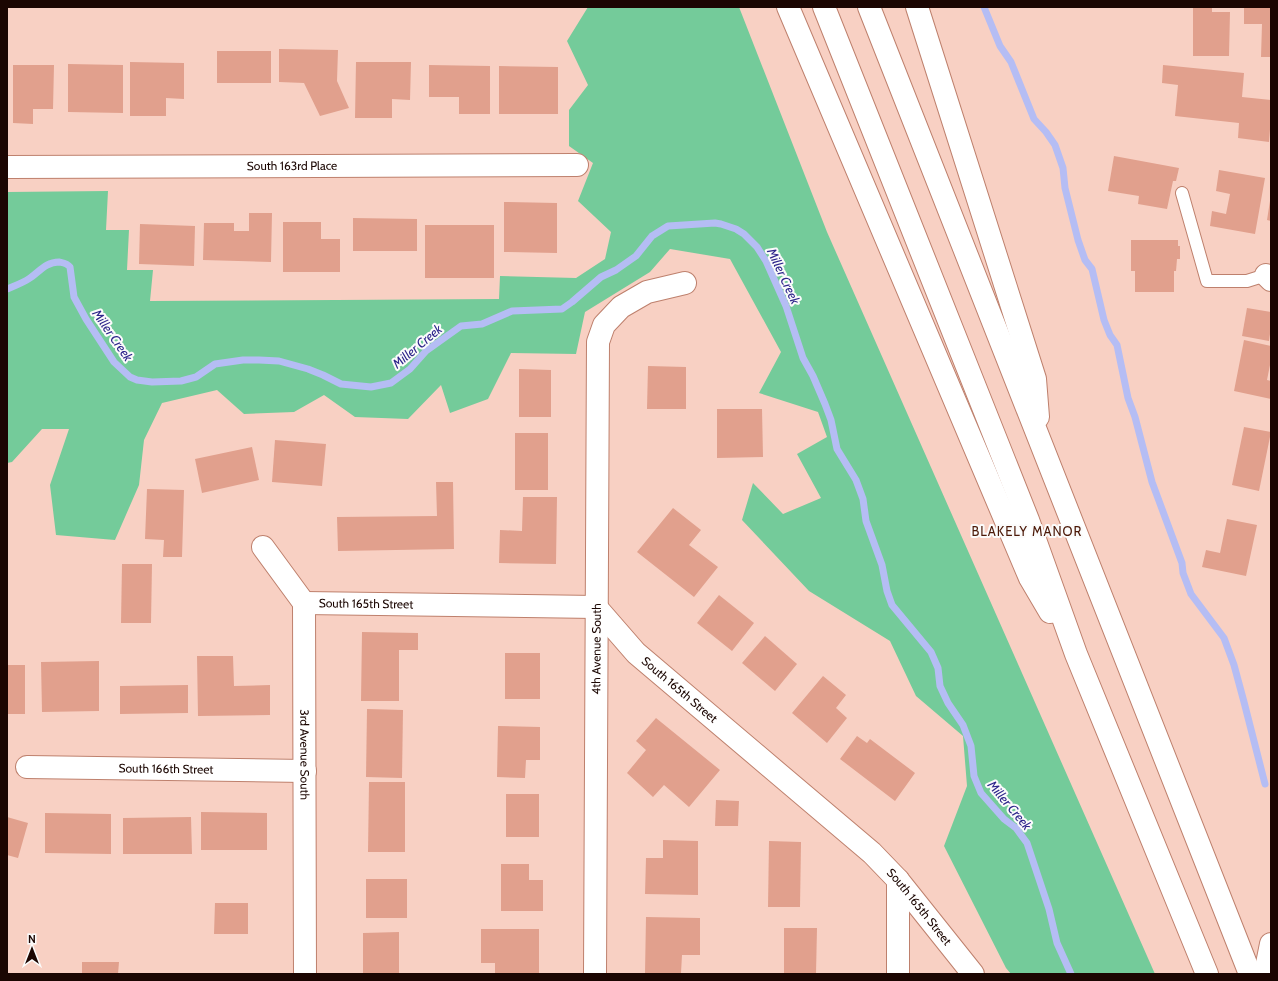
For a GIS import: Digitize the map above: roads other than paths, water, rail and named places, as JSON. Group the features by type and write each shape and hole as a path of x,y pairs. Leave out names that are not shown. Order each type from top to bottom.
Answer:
{"main road":[{"path":"788,7 1030,578 1076,654"},
{"path":"824,7 1028,520 1076,654 1207,974"},
{"path":"869,7 1250,974"},
{"path":"917,7 1035,379 1039,438"},
{"name":"South 163rd Place","path":"7,167 577,165"},
{"name":"4th Avenue South","path":"595,974 598,342 604,325 621,307 647,292 685,283"},
{"path":"263,547 304,603"},
{"name":"South 165th Street","path":"304,603 596,607 636,653 872,853 898,880 973,974"},
{"name":"3rd Avenue South","path":"304,603 305,974"},
{"name":"South 166th Street","path":"27,767 305,771"},
{"path":"898,880 898,974"},
{"path":"1265,974 1271,944"}],"lane":[{"path":"1182,193 1206,280 1247,281 1268,277"}],"waterway":[{"path":"984,7 1000,46 1011,62 1034,119 1055,145 1063,168 1065,188 1078,240 1085,260 1092,269 1104,320 1110,335 1117,345 1128,398 1135,417 1152,482 1182,563 1183,573 1191,594 1224,638 1234,665 1265,784"},
{"name":"Miller Creek","path":"7,289 27,280 43,267 54,262 65,263 68,265 70,267 74,297 86,319 114,362 130,377 137,380 152,382 181,381 196,377 215,364 243,360 259,360 279,361 308,369 341,384 371,387 391,383 410,369 426,351 461,326 482,324 512,311 562,309 601,277 616,270 636,256 652,236 668,226 715,223 736,229 744,234 757,247 766,261 786,306 803,358 813,376 825,404 831,420 837,449 856,480 863,499 866,521 882,565 887,591 892,605 931,652 938,668 940,686 948,703 963,725 971,746 974,776 981,793 1004,819 1016,828 1027,843 1049,909 1057,943 1071,974"}],"district":[{"name":"BLAKELY MANOR","path":"1027,531"}]}
